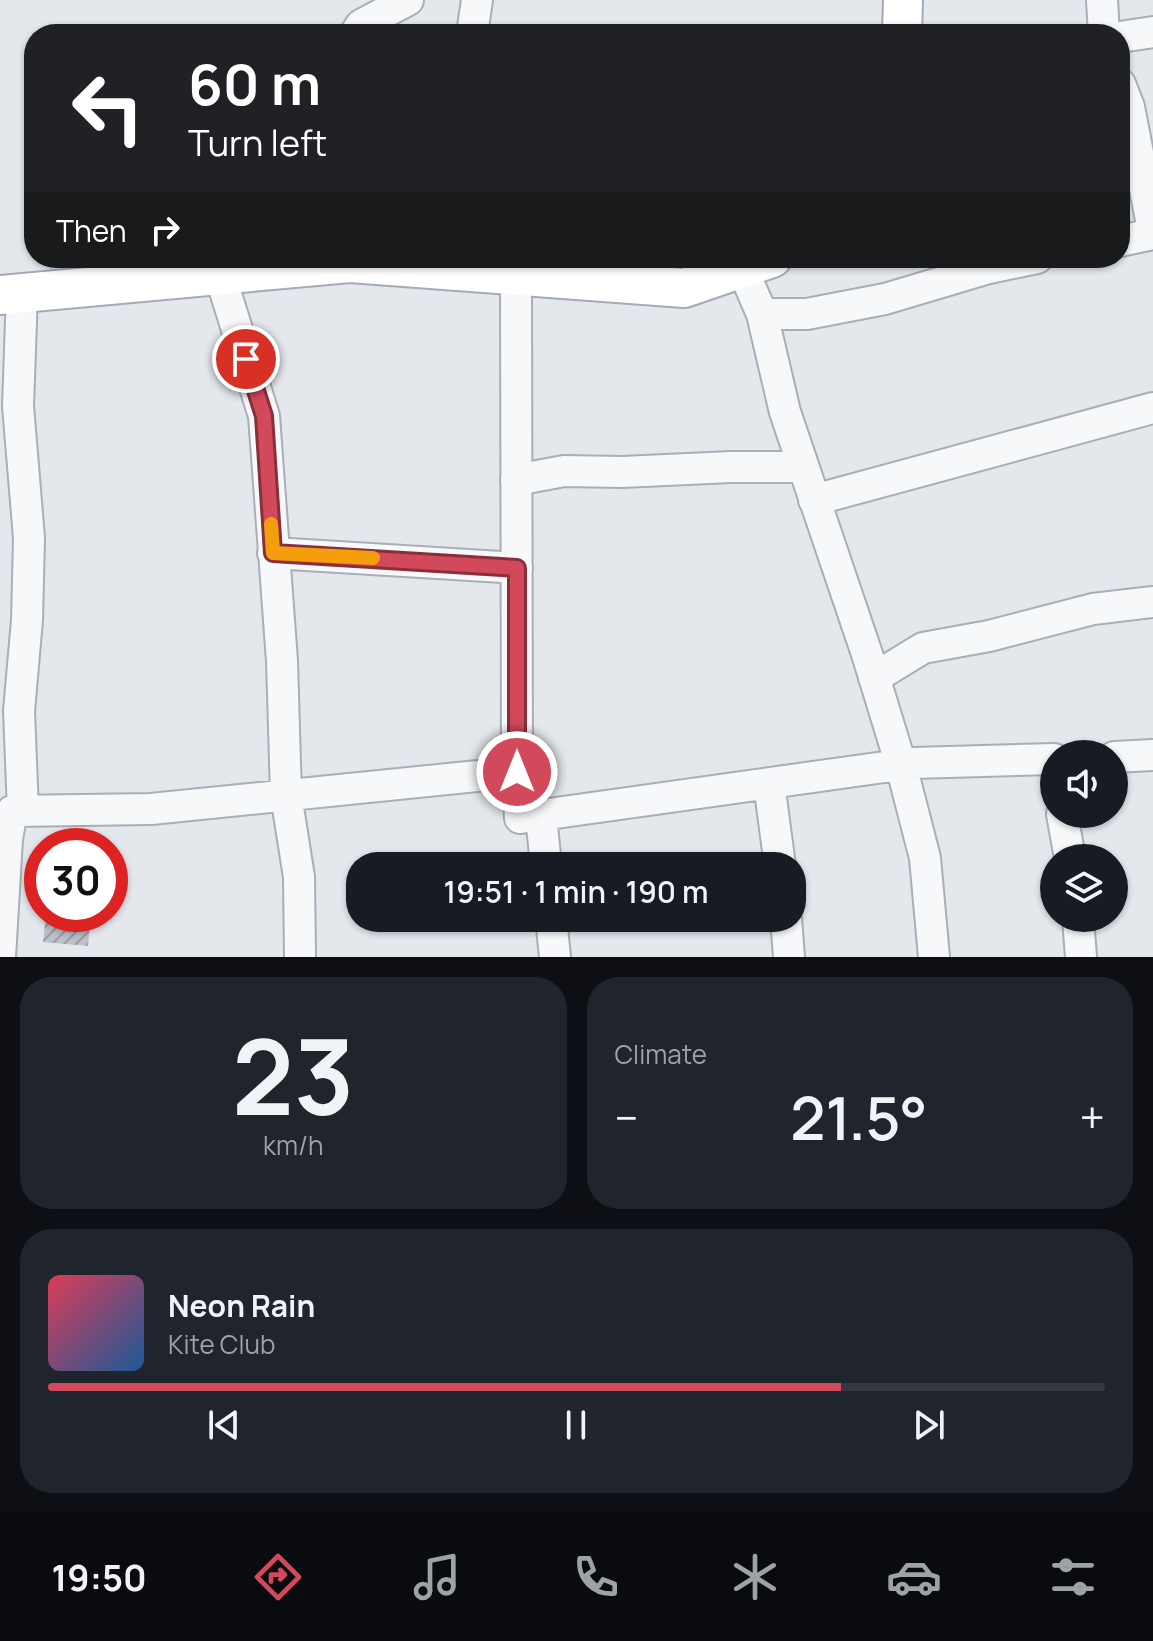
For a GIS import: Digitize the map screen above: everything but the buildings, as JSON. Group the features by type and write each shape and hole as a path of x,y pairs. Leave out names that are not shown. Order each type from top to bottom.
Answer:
{"main road":[{"path":"902,24 903,0"},
{"path":"11,294 220,275 260,268"},
{"path":"470,268 516,275 624,271 684,288 742,268"}],"street":[{"path":"363,24 408,0"},
{"path":"473,24 477,0"},
{"path":"1102,0 1103,24"},
{"path":"1130,35 1153,32"},
{"path":"1130,112 1153,232 1130,238"},
{"path":"757,268 762,314 785,412 874,678 925,858 934,957"},
{"path":"762,314 807,314 885,299 989,268"},
{"path":"220,275 264,416 282,661 286,795 299,877 300,957"},
{"path":"516,275 517,772 520,818 901,765 1040,761"},
{"path":"11,294 29,538 27,620 19,711 23,811"},
{"path":"814,500 1153,408"},
{"path":"516,480 564,471 803,467"},
{"path":"273,553 517,568"},
{"path":"874,678 923,648 989,636 1093,609 1153,602"},
{"path":"1128,756 1153,755"},
{"path":"0,957 4,839 12,811 151,809 517,772"},
{"path":"769,783 778,852"},
{"path":"541,815 545,852"},
{"path":"552,932 555,957"},
{"path":"787,932 789,957"},
{"path":"1079,932 1081,957"}],"slow traffic":[{"path":"271,524 273,553 373,558"}],"route":[{"path":"246,359 264,416 273,553 517,568 517,772"}]}
